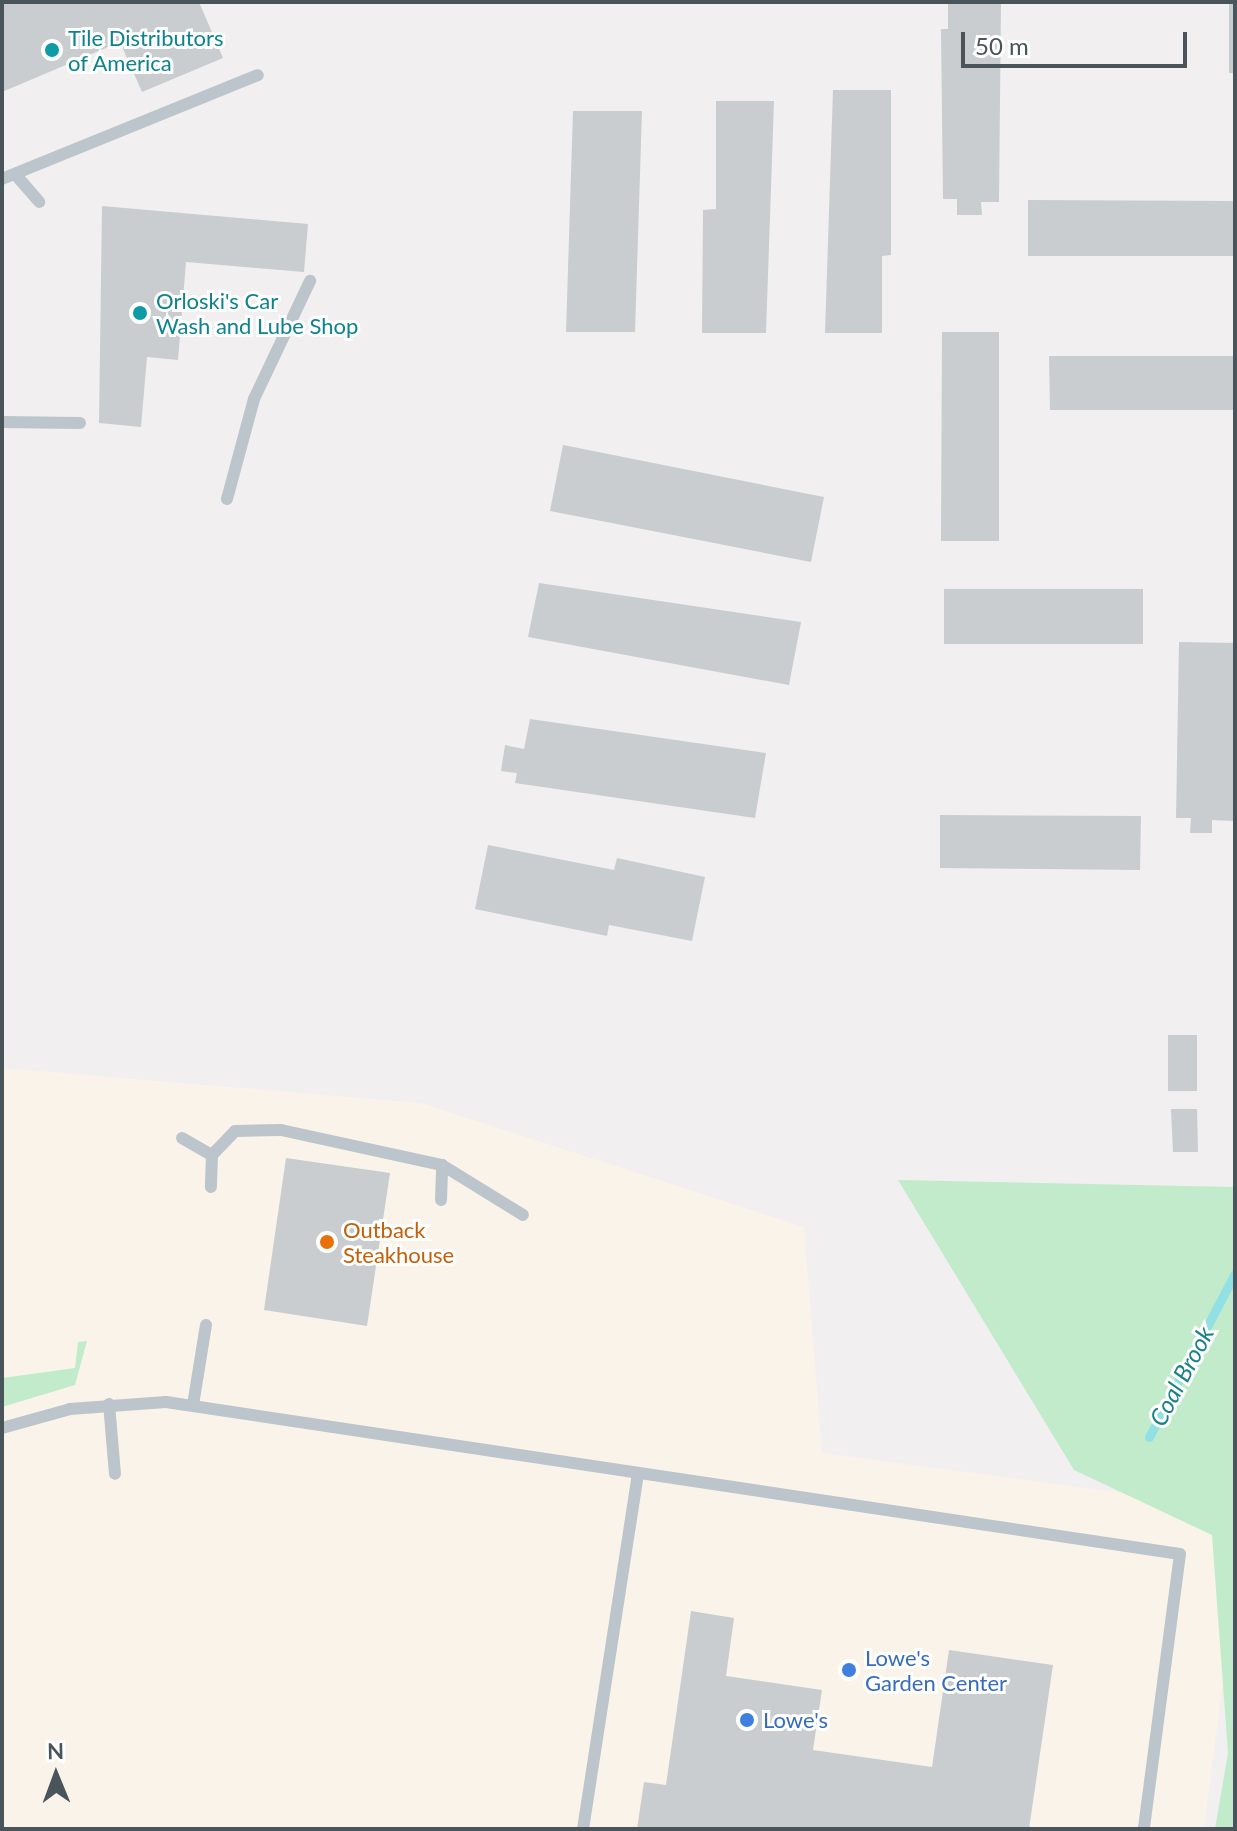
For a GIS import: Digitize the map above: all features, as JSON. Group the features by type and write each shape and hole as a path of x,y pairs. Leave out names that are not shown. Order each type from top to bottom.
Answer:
{"lane":[{"path":"2,179 258,75"},
{"path":"15,174 39,202"},
{"path":"227,499 254,399 310,281"},
{"path":"2,422 80,423"},
{"path":"211,1187 212,1155 235,1131 263,1129 442,1165 523,1215"},
{"path":"182,1138 212,1155"},
{"path":"441,1200 442,1165"},
{"path":"193,1405 206,1325"},
{"path":"109,1404 115,1474"},
{"path":"2,1428 109,1404 193,1405 1180,1554 1144,1829"},
{"path":"583,1829 638,1473"}],"shaded area":[{"path":"2,1068 421,1103 804,1227 822,1453 1235,1508 1235,1587 1204,1829 2,1829"}],"green space":[{"path":"898,1180 1235,1187 1235,1829 1215,1829 1228,1753 1212,1535 1074,1470"},
{"path":"87,1341 75,1385 2,1407 2,1378 75,1368 78,1342"}],"building":[{"name":"Tile Distributors of America","path":"2,2 199,2 223,58 142,92 120,42 2,92"},
{"path":"948,2 1001,2 999,202 981,202 982,215 957,215 957,199 943,199 941,29 948,29"},
{"path":"1229,2 1235,2 1235,73 1229,73"},
{"path":"833,90 891,90 891,255 882,256 882,333 825,333"},
{"path":"716,101 774,101 766,333 702,333 703,210 716,209"},
{"path":"573,111 642,111 635,332 566,332"},
{"path":"1028,200 1234,201 1234,256 1028,256"},
{"name":"Orloski's Car Wash and Lube Shop","path":"102,206 308,224 304,272 186,262 178,360 147,357 141,427 99,423"},
{"path":"942,332 999,332 999,541 941,541"},
{"path":"1049,356 1235,356 1235,410 1050,410"},
{"path":"563,445 824,497 811,562 550,511"},
{"path":"539,583 801,622 789,685 528,637"},
{"path":"944,589 1143,589 1143,644 944,644"},
{"path":"1179,642 1235,643 1234,821 1212,820 1212,833 1190,833 1191,818 1176,818"},
{"path":"530,719 766,753 755,818 515,783 517,773 501,771 505,745 524,749"},
{"path":"940,815 1141,816 1140,870 940,868"},
{"path":"488,845 614,870 617,858 705,877 692,941 609,925 607,936 475,909"},
{"path":"1168,1035 1197,1035 1197,1091 1168,1091"},
{"path":"1171,1109 1197,1109 1198,1152 1173,1152"},
{"name":"Outback Steakhouse","path":"286,1158 390,1173 367,1326 264,1310"},
{"name":"Lowe's","path":"691,1611 734,1618 726,1676 822,1690 813,1750 932,1767 949,1650 1053,1665 1029,1829 637,1829 644,1782 666,1785"}],"waterway":[{"name":"Coal Brook","path":"1149,1437 1235,1273"}],"place":[{"name":"Tile Distributors of America","path":"52,50"},
{"name":"Orloski's Car Wash and Lube Shop","path":"140,313"},
{"name":"Outback Steakhouse","path":"327,1242"},
{"name":"Lowe's Garden Center","path":"849,1670"},
{"name":"Lowe's","path":"747,1720"}]}
